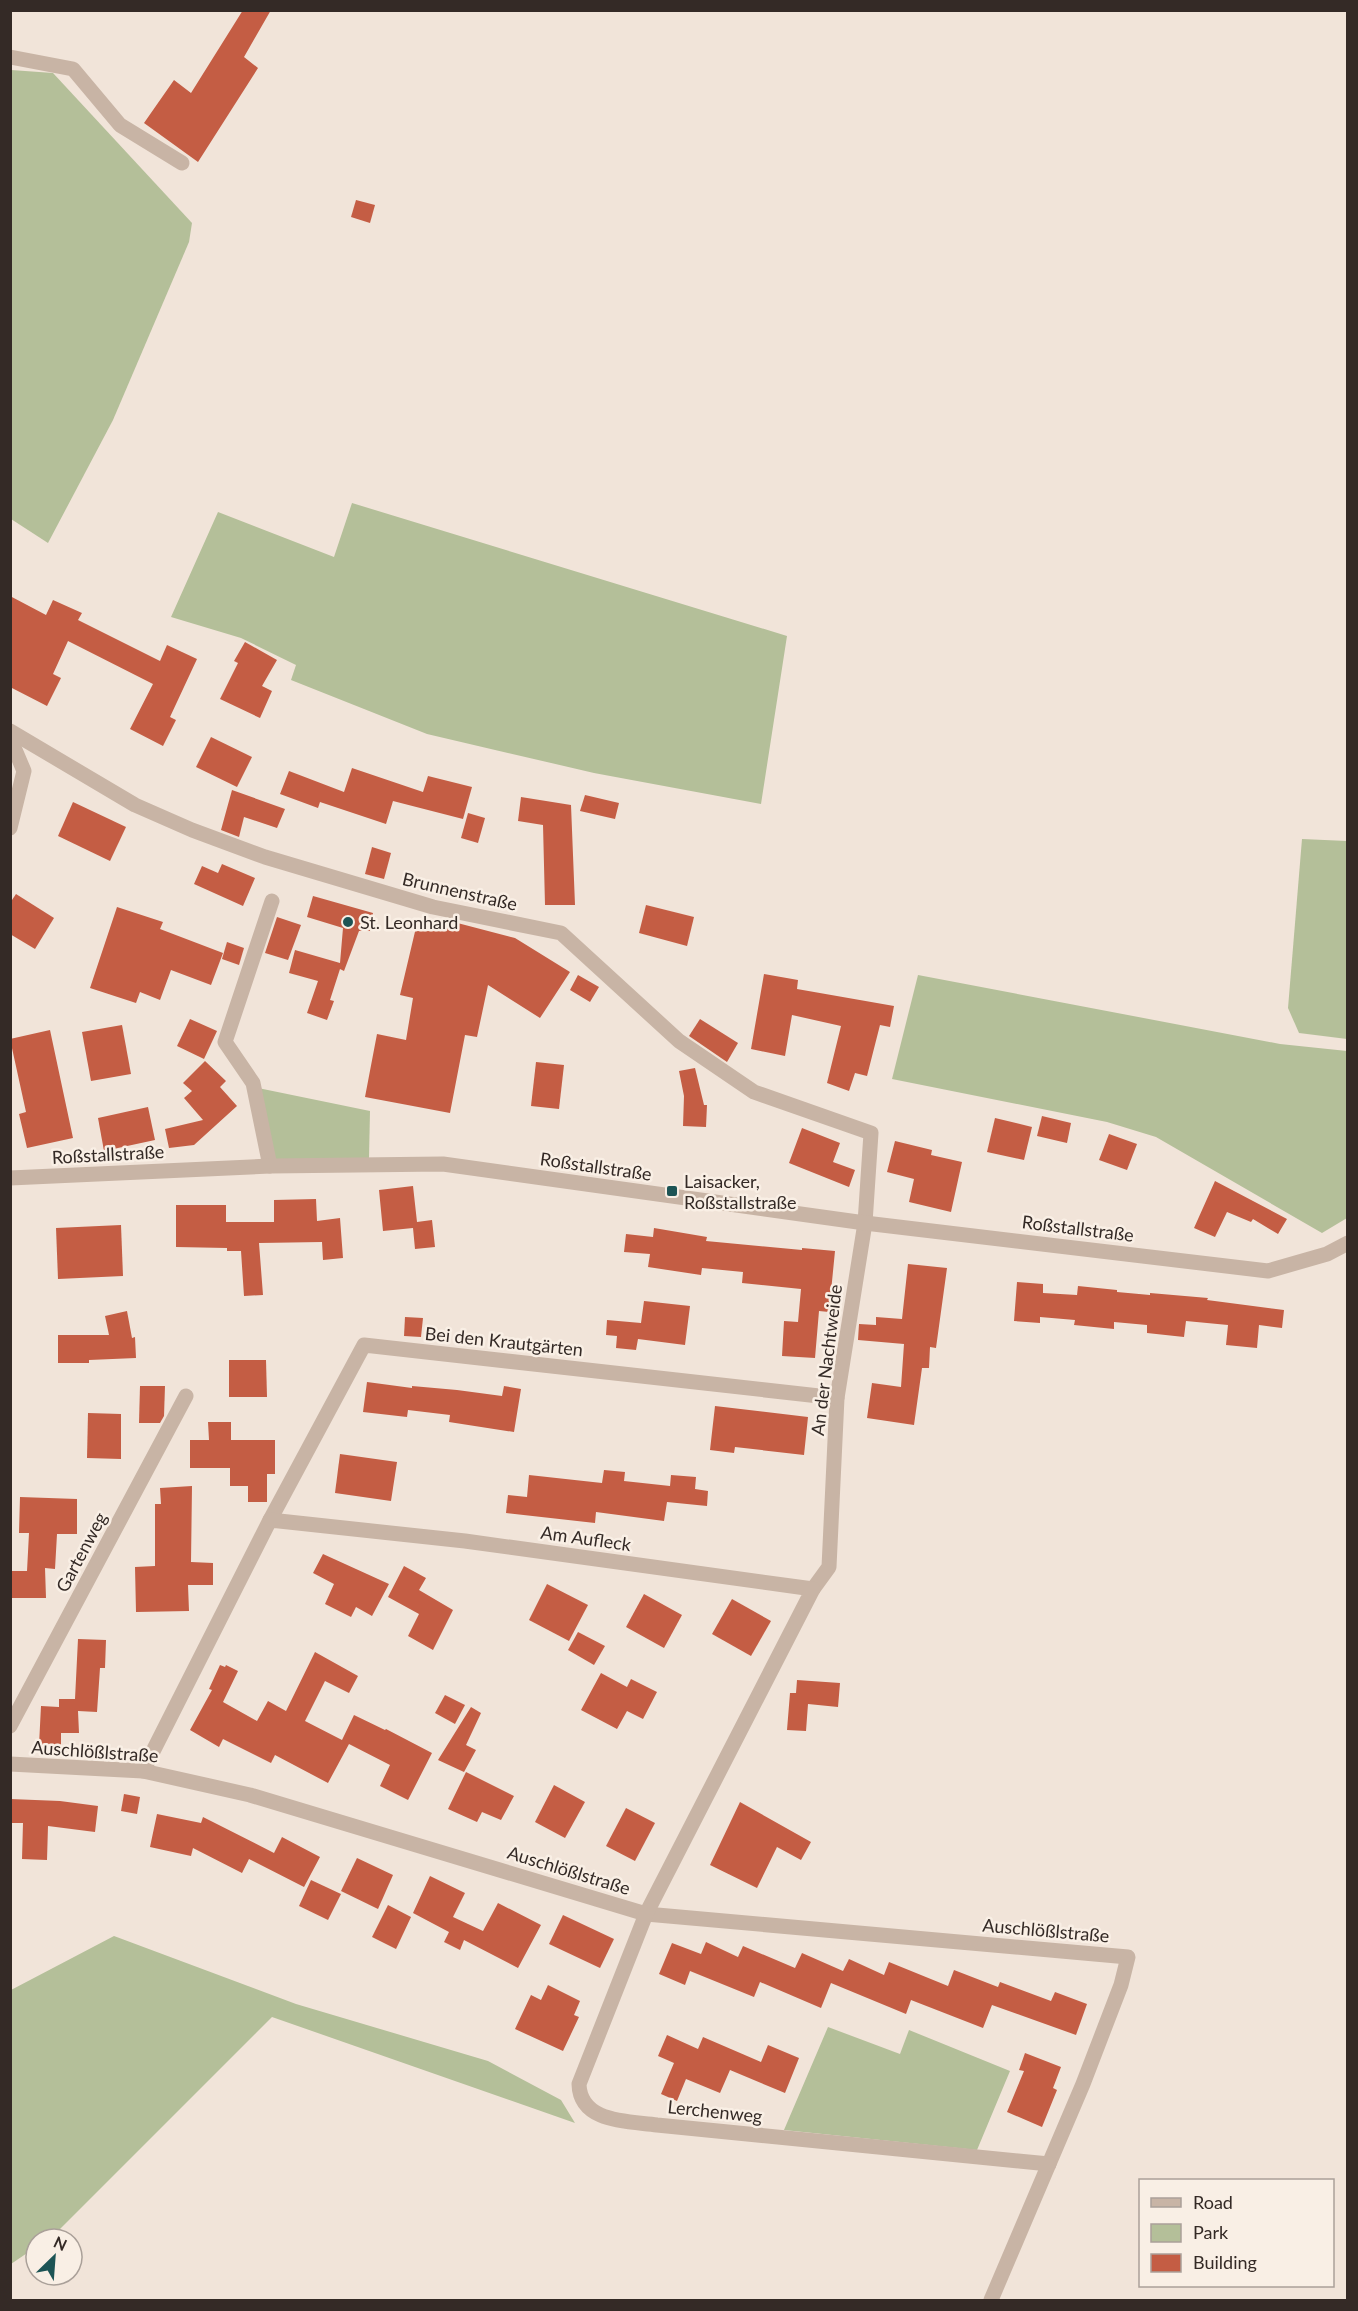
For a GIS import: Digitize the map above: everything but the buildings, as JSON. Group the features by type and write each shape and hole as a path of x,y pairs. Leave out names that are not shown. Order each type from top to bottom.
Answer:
{"street":[{"path":"10,57 73,69 120,125 182,164"},
{"name":"Brunnenstraße","path":"10,732 135,805 192,830 265,857 432,907 561,933 679,1041 754,1092 872,1133"},
{"path":"10,738 24,771 10,828"},
{"path":"270,1166 253,1083 225,1042 272,901"},
{"name":"An der Nachtweide","path":"813,1589 828,1567 837,1398 866,1223 872,1133"},
{"name":"Roßstallstraße","path":"10,1178 270,1166 443,1164 866,1223 1268,1271 1327,1254 1347,1243"},
{"name":"Bei den Krautgärten","path":"270,1520 364,1345 837,1398"},
{"name":"Gartenweg","path":"10,1726 186,1396"},
{"path":"143,1771 270,1520"},
{"name":"Am Aufleck","path":"270,1520 465,1541 813,1589"},
{"path":"646,1914 813,1589"},
{"name":"Auschlößlstraße","path":"10,1764 143,1771 250,1795 646,1914 1128,1957 1121,1986 1049,2164"},
{"name":"Lerchenweg","path":"646,1914 579,2084 579,2092 591,2111 601,2117 657,2125 1049,2164"},
{"path":"991,2301 1049,2164"}],"green space":[{"path":"11,70 53,73 192,223 189,242 113,420 48,543 11,519"},
{"path":"352,503 787,636 761,804 594,773 427,734 291,680 296,665 241,638 171,617 218,512 334,557"},
{"path":"1302,839 1347,841 1347,1039 1299,1033 1288,1008"},
{"path":"918,975 1280,1044 1347,1051 1347,1218 1322,1233 1156,1137 1107,1122 892,1079"},
{"path":"258,1088 370,1111 369,1158 274,1160"},
{"path":"114,1936 296,2004 488,2061 561,2100 575,2123 272,2017 62,2227 24,2227 24,2255 11,2264 11,1990"},
{"path":"828,2027 900,2054 909,2030 1010,2071 977,2150 784,2130"}],"place":[{"name":"St. Leonhard","path":"348,922"},
{"name":"Laisacker, Roßstallstraße","path":"672,1191"}]}
